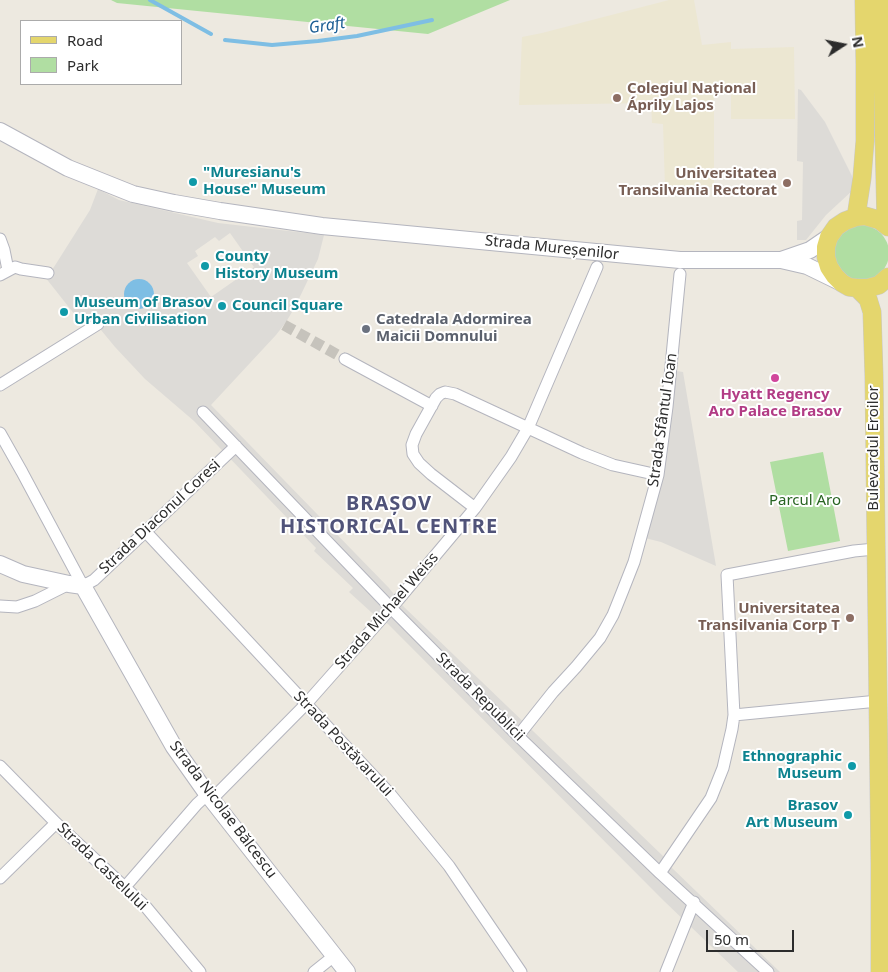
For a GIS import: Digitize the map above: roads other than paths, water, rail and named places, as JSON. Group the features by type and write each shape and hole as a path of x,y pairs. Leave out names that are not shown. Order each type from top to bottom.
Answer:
{"main road":[{"path":"856,217 865,141 866,65 864,0"},
{"path":"829,237 836,227 845,220 856,217 865,216 873,218 887,225 883,8 864,19"},
{"name":"Bulevardul Eroilor","path":"829,237 826,257 834,276 868,299 872,312 878,701 884,863 880,972"},
{"path":"850,286 868,288 888,277"}],"street":[{"name":"Strada Mureșenilor","path":"0,131 68,168 109,185 133,194 174,203 322,226 680,260 781,260 807,266 850,286"},
{"name":"Strada Mureșenilor","path":"781,260 810,250 829,237"},
{"path":"0,239 4,250 4,272 15,267 21,270 48,273"},
{"name":"Strada Michael Weiss","path":"125,887 197,804 210,797 306,704 391,608 475,508 511,457 528,428 597,267"},
{"name":"Strada Sfântul Ioan","path":"518,736 600,638 613,615 634,562 658,475 667,407 680,274"},
{"path":"0,384 98,324"},
{"path":"345,359 432,406"},
{"path":"475,508 431,474 419,463 413,454 412,445 416,434 440,394 445,392 450,392 582,453 613,465 658,475"},
{"name":"Strada Republicii","path":"204,412 391,608 518,736 768,972"},
{"path":"0,434 22,472 76,585"},
{"name":"Strada Diaconul Coresi","path":"0,606 17,607 94,580 236,446"},
{"name":"Strada Postăvarului","path":"145,531 391,795 449,866 521,972"},
{"path":"660,872 711,798 723,768 732,729 734,715 728,575 854,551 875,549"},
{"path":"0,564 23,574 76,585"},
{"name":"Strada Nicolae Bălcescu","path":"76,585 174,747 210,797 347,972"},
{"path":"734,715 878,701"},
{"name":"Strada Castelului","path":"0,766 56,823 152,914 200,972"},
{"path":"0,878 56,823"},
{"path":"666,972 694,902"},
{"path":"314,972 334,956"}],"water":[{"path":"139,279 150,283 154,294 150,305 139,309 128,305 124,294 128,283"}],"waterway":[{"name":"Graft","path":"150,0 211,34"},
{"name":"Graft","path":"225,40 272,45 318,41 357,36 432,20"}],"tunnel":[{"path":"284,325 345,359"}],"place":[{"name":"Colegiul Național Áprily Lajos","path":"617,98"},
{"name":"\"Muresianu's House\" Museum","path":"193,182"},
{"name":"Universitatea Transilvania Rectorat","path":"787,183"},
{"name":"County History Museum","path":"205,266"},
{"name":"Council Square","path":"222,306"},
{"name":"Museum of Brasov Urban Civilisation","path":"64,312"},
{"name":"Catedrala Adormirea Maicii Domnului","path":"366,329"},
{"name":"Hyatt Regency Aro Palace Brasov","path":"775,378"},
{"name":"Universitatea Transilvania Corp T","path":"850,618"},
{"name":"Ethnographic Museum","path":"852,766"},
{"name":"Brasov Art Museum","path":"848,815"}],"district":[{"name":"BRAȘOV HISTORICAL CENTRE","path":"389,516"}],"park label":[{"name":"Parcul Aro","path":"805,501"}]}
